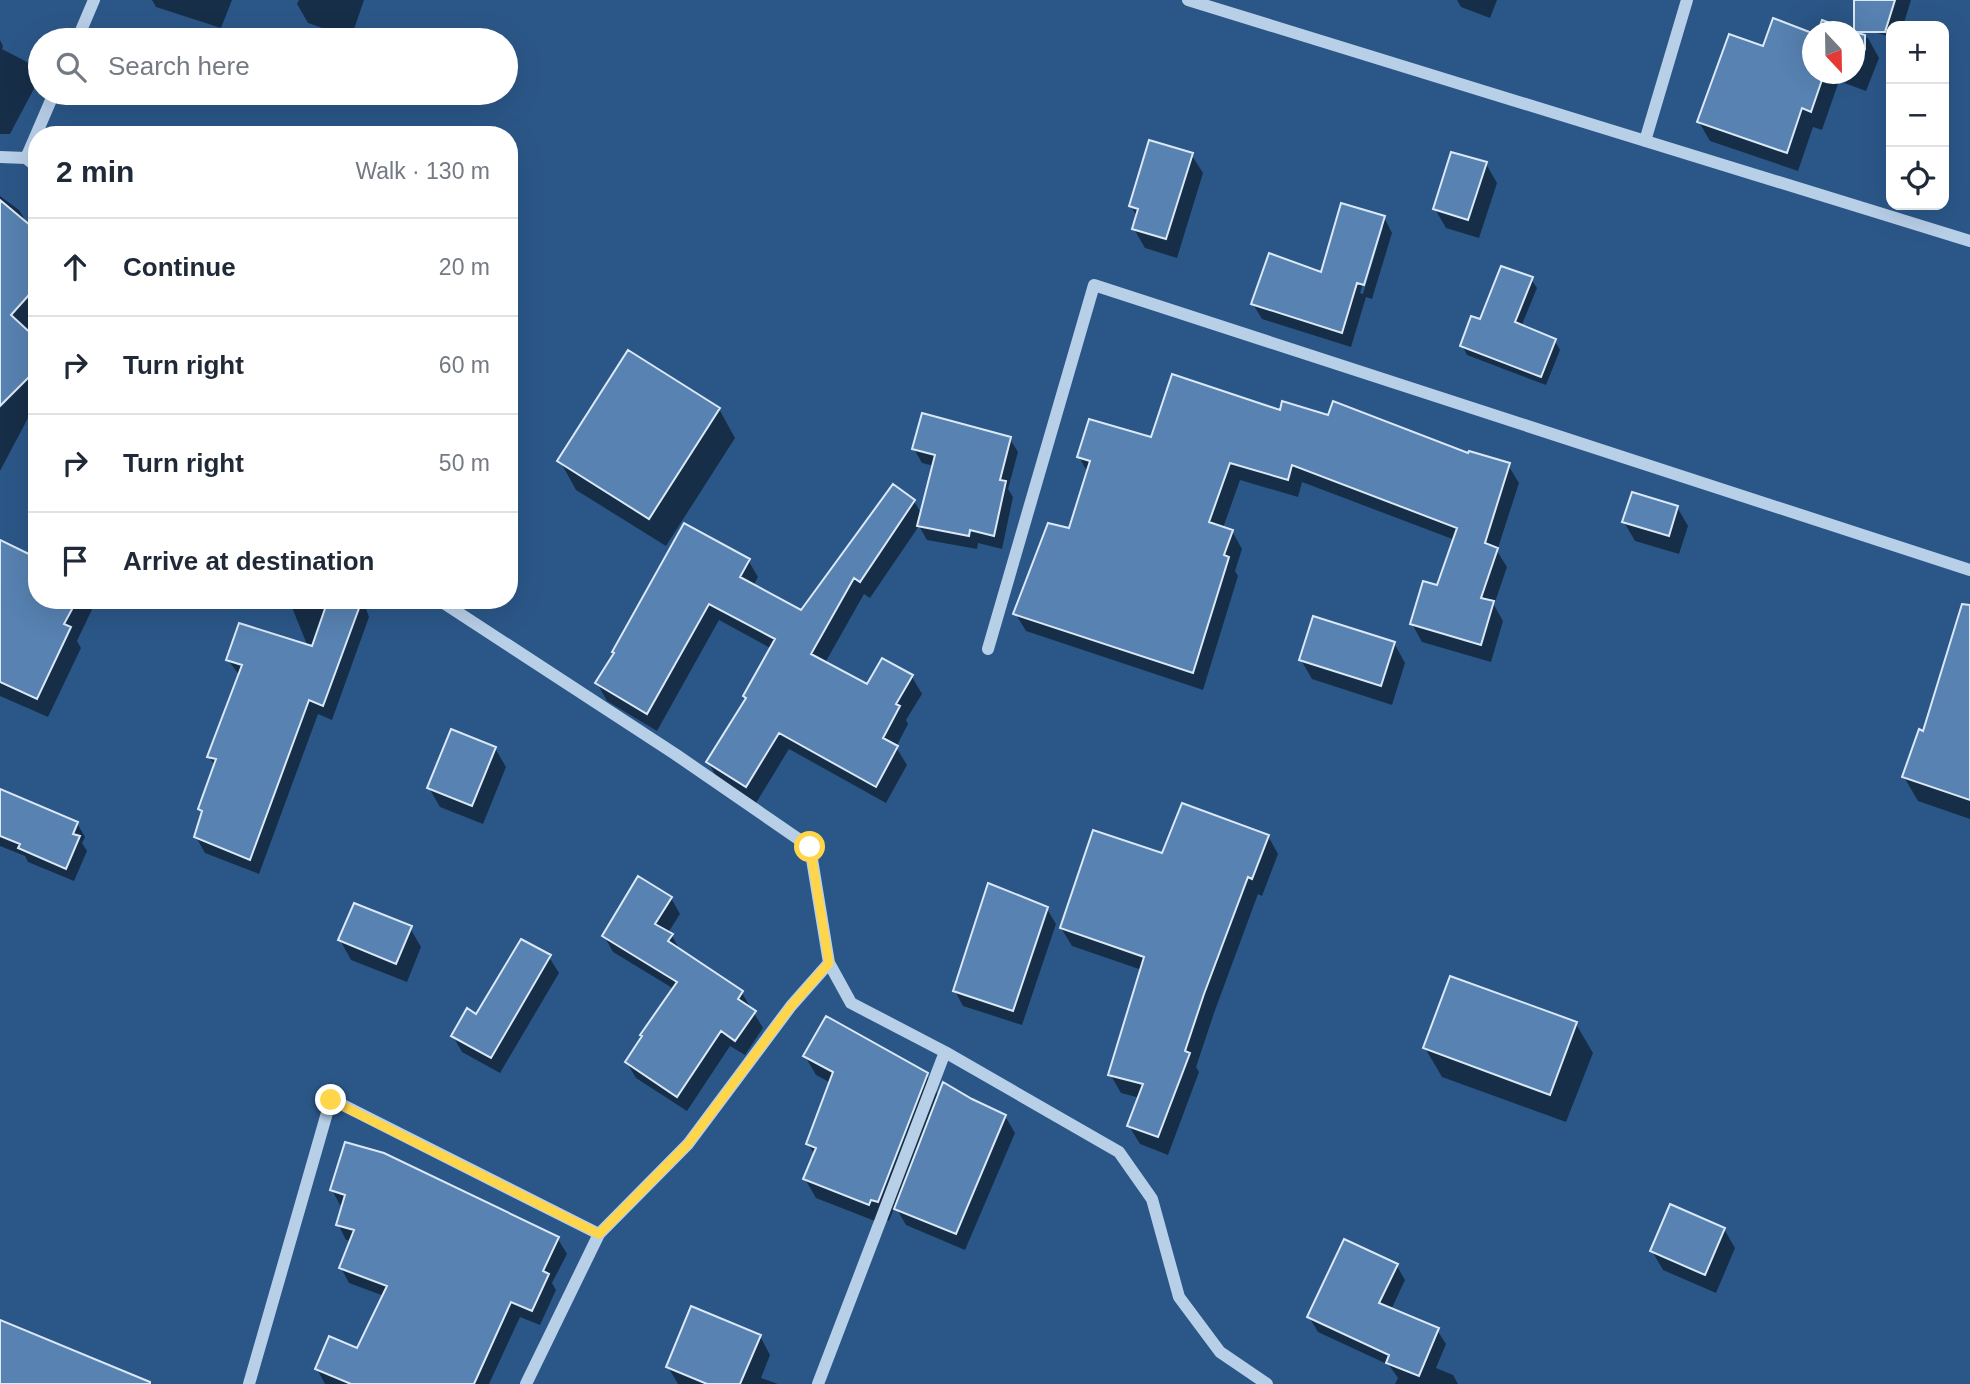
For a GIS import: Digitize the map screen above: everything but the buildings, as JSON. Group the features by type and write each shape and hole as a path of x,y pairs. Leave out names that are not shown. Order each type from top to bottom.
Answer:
{"street":[{"path":"82,28 94,0"},
{"path":"1188,0 1970,241"},
{"path":"1645,141 1687,0"},
{"path":"40,126 49,105"},
{"path":"0,157 26,158 28,153"},
{"path":"988,649 1094,285 1970,570"},
{"path":"453,609 675,754 810,847 829,963 851,1003 944,1052 1119,1152 1152,1199 1179,1297 1220,1352 1267,1384"},
{"path":"526,1384 599,1234 688,1144 791,1006 829,963"},
{"path":"818,1384 944,1052"},
{"path":"249,1384 331,1100 599,1234"}],"route":[{"path":"331,1100 599,1234 688,1144 791,1006 829,963 810,847"}]}
